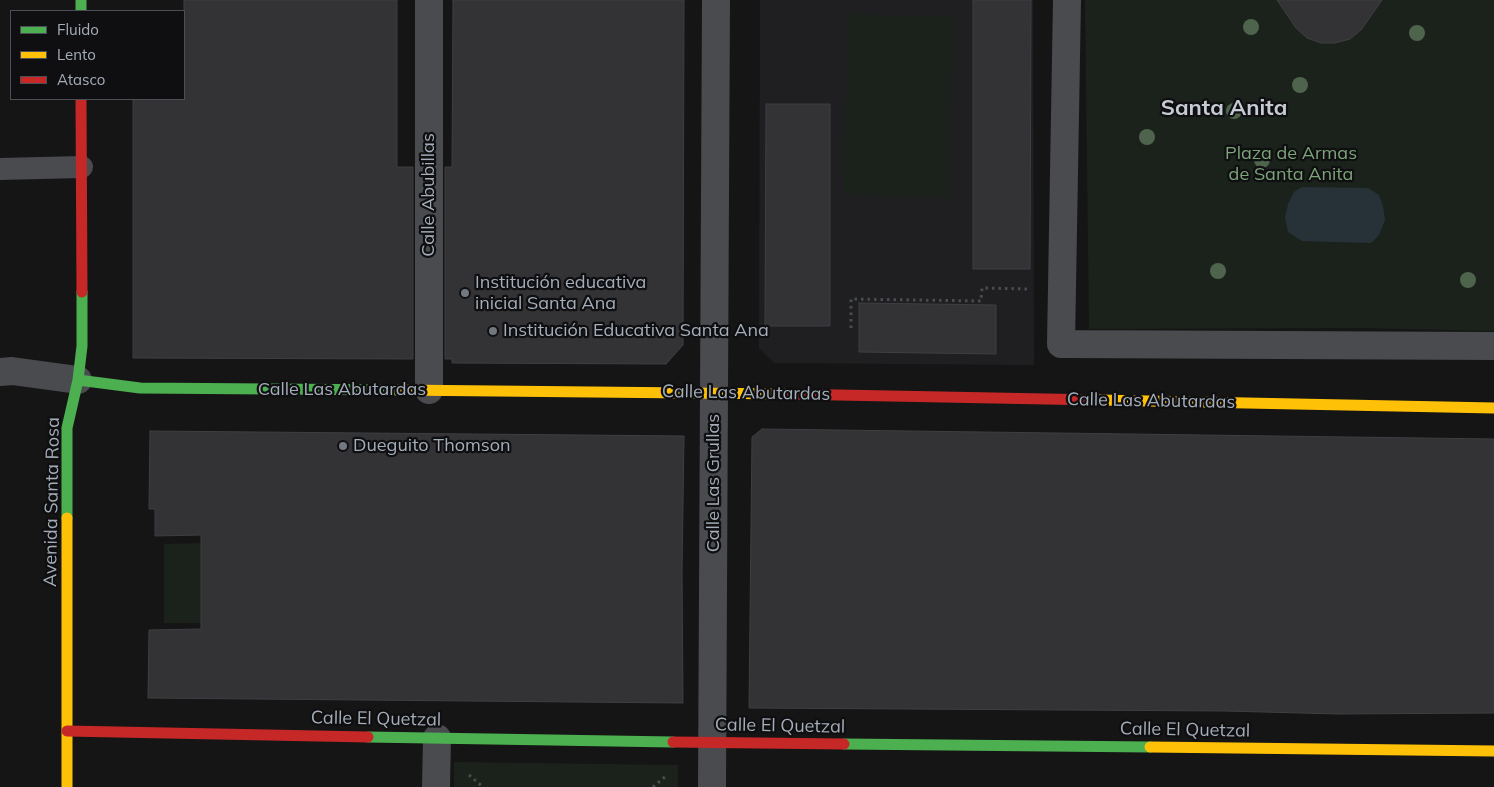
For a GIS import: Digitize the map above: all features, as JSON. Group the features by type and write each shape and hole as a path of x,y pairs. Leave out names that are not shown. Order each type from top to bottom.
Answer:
{"street":[{"name":"Calle Abubillas","path":"429,0 429,390"},
{"name":"Calle Las Grullas","path":"712,787 716,0"},
{"path":"1067,0 1061,344 1494,346"},
{"name":"Avenida Santa Rosa","path":"67,787 67,428 78,380 82,346 82,100"},
{"name":"Calle Las Abutardas","path":"0,372 12,371 140,388 714,392 1494,408"},
{"name":"Calle El Quetzal","path":"67,732 712,743 1494,751"},
{"path":"436,787 437,738"}],"lane":[{"path":"0,169 82,167"}],"path":[{"path":"851,328 851,298 982,301 982,288 1033,289"},
{"path":"653,787 668,775"}],"shaded area":[{"path":"760,0 1033,0 1034,365 774,363 759,348"},
{"path":"1302,187 1368,188 1379,195 1383,206 1385,220 1379,235 1371,243 1302,241 1288,232 1285,218 1288,204 1294,192"}],"green space":[{"name":"Plaza de Armas de Santa Anita","path":"1085,0 1494,0 1494,331 1357,328 1089,329"},
{"path":"848,14 953,17 949,197 844,195"},
{"path":"207,543 208,623 164,623 164,544"},
{"path":"454,762 678,765 678,787 454,787"}],"building":[{"path":"184,0 397,0 397,167 413,167 413,359 133,358 133,100 185,100"},
{"path":"453,0 684,0 683,345 666,364 452,363 452,359 445,359 445,167 452,167"},
{"path":"973,0 1031,0 1030,269 973,269"},
{"path":"1277,0 1382,0 1361,30 1350,39 1335,43 1321,43 1307,38 1296,28"},
{"path":"766,104 830,104 830,326 765,326"},
{"path":"859,303 996,305 996,354 859,352"},
{"path":"762,429 1494,439 1494,713 1338,714 1225,711 749,708 752,437"},
{"path":"150,431 684,436 683,703 148,698 149,630 201,629 201,535 155,536 155,509 149,509"}],"traffic: fast":[{"path":"81,0 81,10"},
{"path":"67,518 67,428 78,380 82,346 82,292"},
{"path":"78,380 140,388 398,390"},
{"path":"368,737 673,742"},
{"path":"844,744 1150,747"}],"traffic: slow":[{"path":"398,390 786,394"},
{"path":"1098,400 1494,408"},
{"path":"67,518 67,787"},
{"path":"1150,747 1494,751"}],"traffic: jam":[{"path":"81,100 82,292"},
{"path":"786,394 1098,400"},
{"path":"67,731 368,737"},
{"path":"673,742 844,744"}],"place":[{"name":"Institución educativa inicial Santa Ana","path":"465,293"},
{"name":"Institución Educativa Santa Ana","path":"493,331"},
{"name":"Dueguito Thomson","path":"343,446"}],"district":[{"name":"Santa Anita","path":"1224,108"}]}
